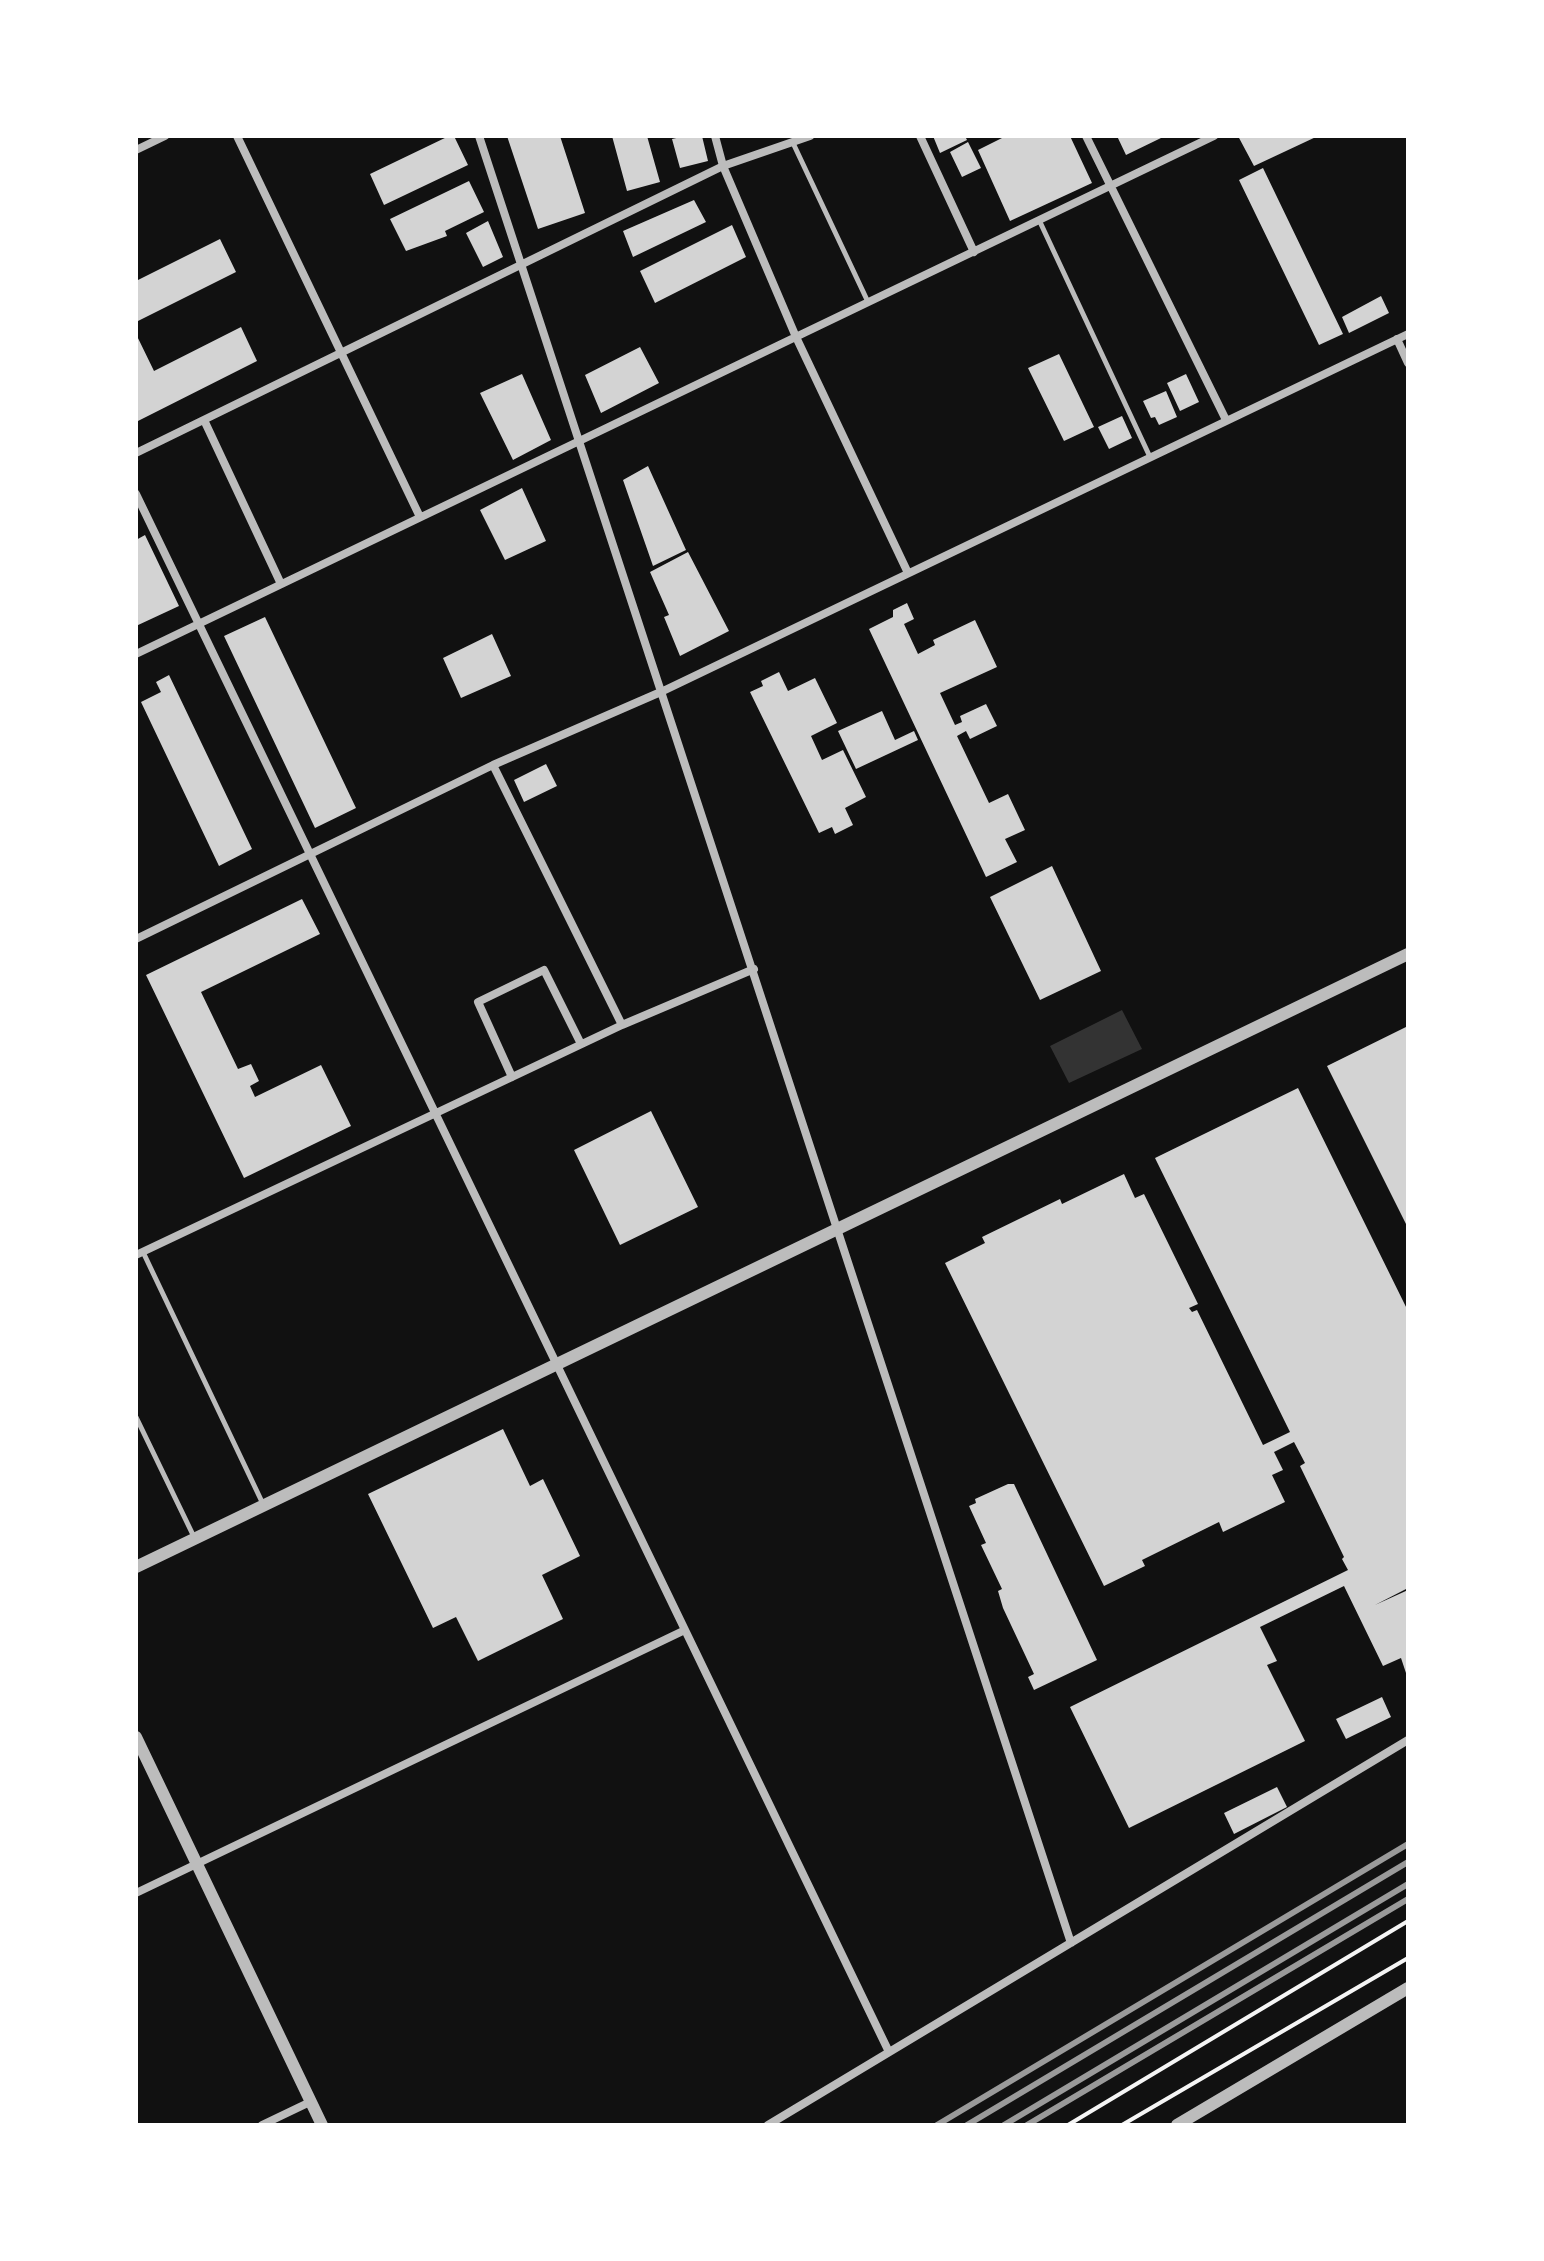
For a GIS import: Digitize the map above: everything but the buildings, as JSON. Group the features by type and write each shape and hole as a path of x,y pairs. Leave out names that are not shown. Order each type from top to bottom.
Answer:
{"street":[{"path":"136,150 154,138 165,136"},
{"path":"237,136 420,517"},
{"path":"479,136 1071,1943"},
{"path":"715,136 723,166 796,337 908,573"},
{"path":"136,453 341,354 521,262 723,166 810,136"},
{"path":"920,136 974,252"},
{"path":"1086,136 1226,420"},
{"path":"136,654 1214,136"},
{"path":"136,939 493,765 663,691 1408,334"},
{"path":"1397,339 1408,363"},
{"path":"204,420 281,584"},
{"path":"136,494 889,2052"},
{"path":"493,765 622,1025"},
{"path":"136,1567 1408,954"},
{"path":"139,1254 622,1025 754,969"},
{"path":"512,1077 478,1002 544,970 581,1044"},
{"path":"136,1893 685,1630"},
{"path":"136,1737 322,2125"},
{"path":"768,2125 1408,1740"},
{"path":"1177,2125 1408,1988"},
{"path":"262,2125 310,2102"}],"lane":[{"path":"792,142 868,302"},
{"path":"1040,222 1150,457"},
{"path":"139,1254 264,1504"},
{"path":"136,1417 195,1539"}],"path":[{"path":"1068,2125 1408,1921"},
{"path":"1122,2125 1408,1958"}],"shaded area":[{"path":"1122,1010 1142,1049 1069,1083 1050,1046"}],"railway":[{"path":"937,2125 1408,1844"},
{"path":"967,2125 1408,1862"},
{"path":"1004,2125 1408,1884"},
{"path":"1027,2125 1408,1899"}]}
